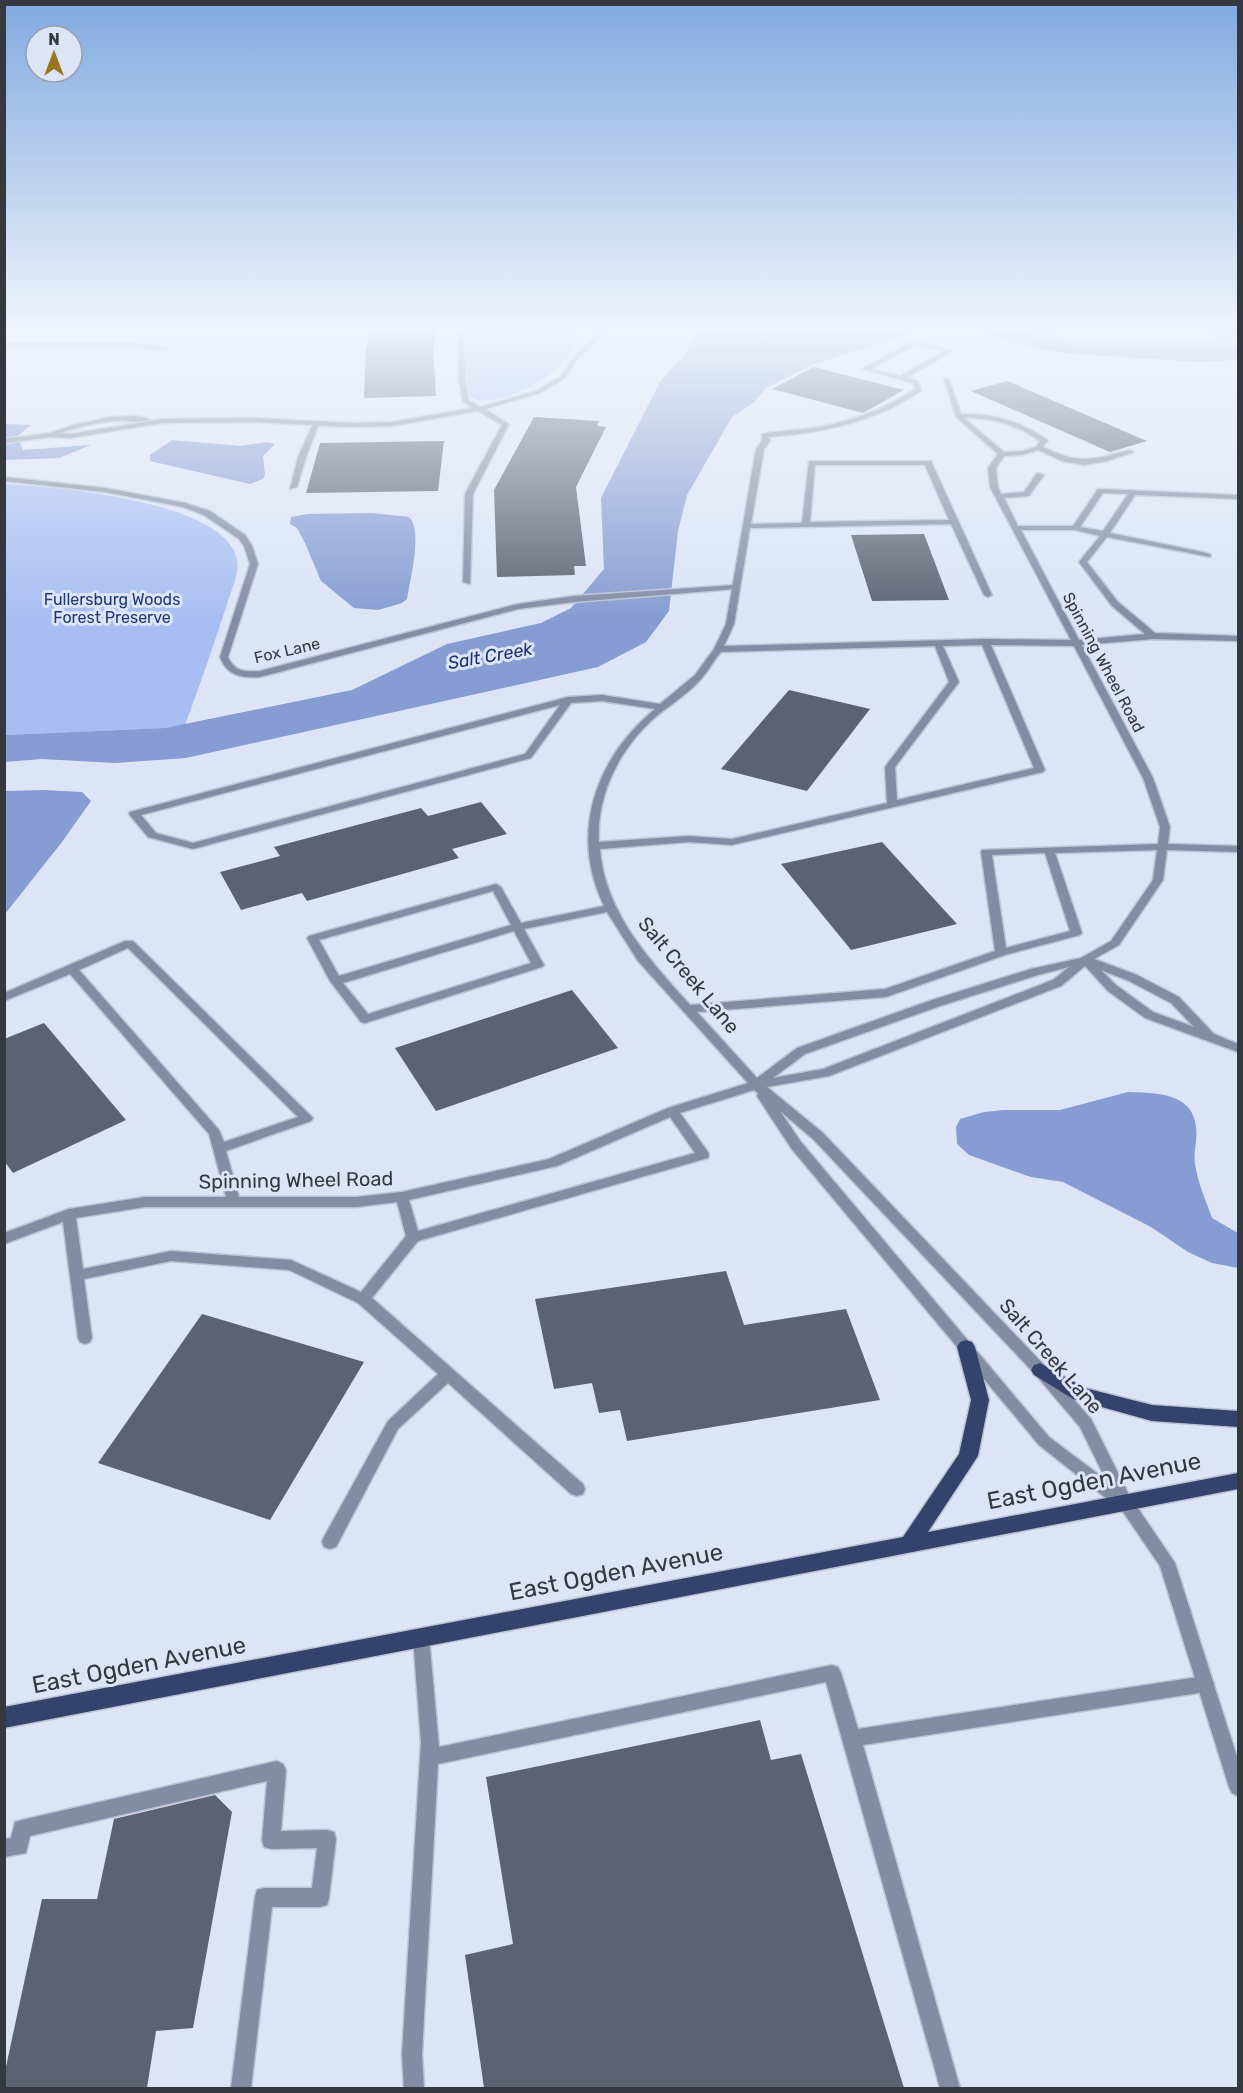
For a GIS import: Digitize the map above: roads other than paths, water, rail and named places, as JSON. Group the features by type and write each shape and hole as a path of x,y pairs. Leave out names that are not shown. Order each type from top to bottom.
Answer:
{"main road":[{"path":"909,1544 968,1456 980,1400 966,1347"},
{"path":"1040,1370 1080,1394 1152,1413 1239,1419"},
{"name":"East Ogden Avenue","path":"4,1718 1239,1481"}],"street":[{"path":"4,441 51,435 70,436 140,425"},
{"path":"293,487 302,457 316,425"},
{"path":"467,582 470,494 506,425"},
{"name":"Salt Creek Lane","path":"837,425 800,433 764,435 766,441 760,449 730,624 718,649 698,677 663,706 629,739 605,778 593,825 596,868 617,921 642,959 756,1084 818,1136 1040,1370 1086,1423 1125,1503"},
{"path":"968,425 1002,454 1022,453 1039,448 1073,463 1087,464 1130,452"},
{"path":"1016,425 1034,432 1044,440 1039,448"},
{"name":"Spinning Wheel Road","path":"4,1239 69,1214 146,1202 356,1202 402,1197 552,1163 672,1111 756,1084 825,1073 1057,983 1084,960 1115,943 1158,880 1165,827 1148,778 994,487 992,468 1002,454"},
{"path":"806,525 812,464 928,463 988,595"},
{"path":"999,496 1026,494 1040,475"},
{"name":"Fox Lane","path":"4,479 105,490 185,505 207,513 242,537 248,546 254,564 224,657 232,671 243,675 278,670 518,607 574,599 735,587"},
{"path":"1075,528 1101,490 1239,497"},
{"path":"1133,492 1105,535 1083,562 1115,604 1152,636"},
{"path":"746,526 954,522"},
{"path":"1015,528 1075,528 1207,555"},
{"path":"718,649 985,642 1075,643 1152,636 1239,639"},
{"path":"594,846 689,839 732,842 1040,770 985,642"},
{"path":"892,805 890,767 954,682 938,643"},
{"path":"568,700 528,756 193,846 152,835 134,814 568,700 602,698 663,706"},
{"path":"1001,953 986,852 1162,847 1239,849"},
{"path":"688,1009 886,993 1001,953 1076,933 1049,850"},
{"path":"496,887 537,965 365,1019 336,981 313,938 496,887"},
{"path":"336,981 517,927 611,908"},
{"path":"4,997 129,943 307,1118 220,1148"},
{"path":"1084,960 1112,988 1149,1015 1239,1048"},
{"path":"1084,960 1133,978 1175,1000 1210,1037"},
{"name":"Spinning Wheel Road","path":"756,1084 801,1051 958,996 1035,972 1084,960"},
{"path":"72,969 215,1133 234,1202"},
{"name":"Salt Creek Lane","path":"756,1084 796,1145 1044,1441 1125,1503"},
{"path":"363,1299 414,1237 704,1155 672,1111"},
{"path":"402,1197 414,1237"},
{"path":"69,1214 85,1338"},
{"path":"77,1275 171,1256 291,1265 363,1299 577,1490"},
{"path":"330,1542 393,1425 448,1374"},
{"path":"1125,1503 1167,1563 1239,1787"},
{"path":"414,2088 412,2054 430,1757 421,1637"},
{"path":"430,1757 832,1673 950,2088"},
{"path":"852,1738 1205,1684"},
{"path":"4,1848 19,1846 22,1830 277,1770 271,1840 327,1839 320,1898 264,1897 241,2088"}],"water":[{"path":"5,425 31,425 18,436 23,450 91,445 59,458 5,460"},
{"name":"Salt Creek","path":"638,425 728,425 687,495 678,531 669,611 646,642 598,667 186,758 115,763 42,759 5,762 5,735 165,728 352,690 447,644 541,623 571,608 604,569 601,498"},
{"path":"172,440 240,446 266,442 275,444 263,456 265,475 263,479 250,484 150,461 150,455"},
{"path":"372,513 409,517 415,533 407,599 402,603 378,610 354,608 321,581 297,528 290,524 291,517 308,514"},
{"path":"5,791 82,792 91,801 5,914"},
{"path":"1128,1092 1171,1097 1188,1107 1193,1115 1198,1178 1212,1218 1238,1233 1238,1268 1212,1263 1188,1252 1151,1227 1063,1182 1031,1177 969,1155 957,1144 956,1127 960,1119 984,1112 1004,1110 1060,1110"}],"park label":[{"name":"Fullersburg Woods Forest Preserve","path":"112,608"}]}
